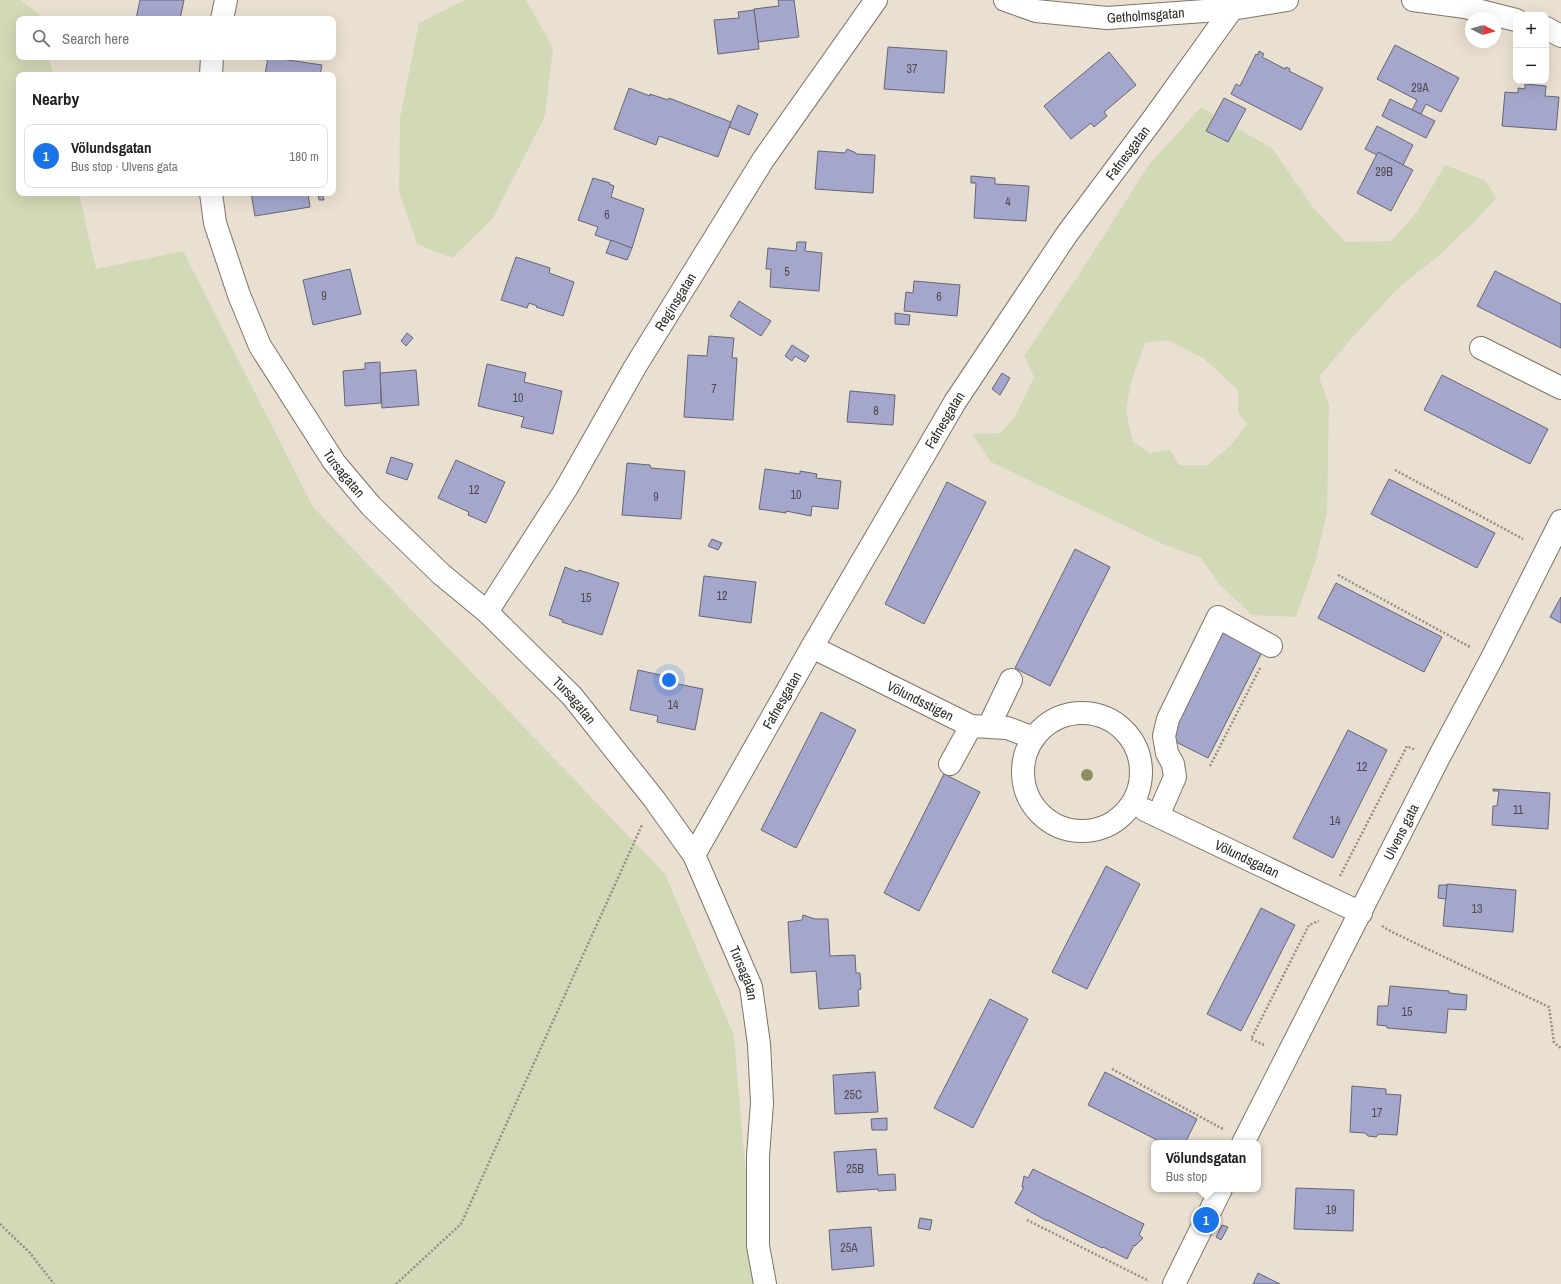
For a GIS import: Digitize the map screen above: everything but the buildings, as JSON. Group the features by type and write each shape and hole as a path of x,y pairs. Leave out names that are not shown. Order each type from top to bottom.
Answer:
{"street":[{"path":"223,16 226,0"},
{"name":"Reginsgatan","path":"487,612 566,489 635,368 763,160 876,0"},
{"name":"Getholmsgatan","path":"1005,0 1036,10 1107,18 1232,9 1287,0"},
{"path":"1413,0 1465,7 1513,19"},
{"name":"Fafnesgatan","path":"694,855 812,647 955,402 1067,234 1153,119 1232,9"},
{"path":"1549,30 1561,36"},
{"path":"211,72 212,60"},
{"name":"Tursagatan","path":"211,196 215,223 239,295 260,346 334,462 376,511 441,574 487,612 572,696 654,799 694,855 751,987 759,1044 762,1103 758,1156 758,1246 765,1284"},
{"path":"1481,348 1561,388"},
{"name":"Ulvens gata","path":"1245,1140 1561,521"},
{"path":"1158,816 1175,777 1173,764 1167,753 1164,736 1168,719 1218,617 1272,646"},
{"name":"Völundsstigen","path":"812,647 980,726 1007,728 1034,738"},
{"path":"950,764 980,726 1011,680"},
{"path":"1080,713 1101,716 1122,729 1135,745 1141,765 1140,785 1132,804 1119,819 1102,829 1081,832 1061,828 1040,814 1028,797 1023,777 1025,757 1034,738 1042,728 1060,717 1080,713"},
{"name":"Völundsgatan","path":"1132,804 1361,913"},
{"path":"1174,1284 1220,1192"}],"path":[{"path":"1395,470 1514,534"},
{"path":"1338,575 1458,639"},
{"path":"1210,766 1272,646"},
{"path":"1339,878 1407,746 1438,759"},
{"path":"396,1284 461,1224 654,799"},
{"path":"1361,913 1392,932 1549,1007 1554,1043 1561,1048"},
{"path":"1269,1048 1251,1039 1309,925 1321,920"},
{"path":"1112,1069 1225,1130"},
{"path":"1027,1220 1150,1282"},
{"path":"0,1224 30,1252 54,1284"}],"green space":[{"path":"0,0 20,0 40,16 16,16 16,60 50,60 52,72 16,72 16,196 80,196 96,269 183,251 313,507 665,874 734,1035 755,1284 0,1284"},
{"path":"465,0 526,0 553,48 545,116 493,218 452,258 417,244 399,192 400,118 419,23"},
{"path":"1201,107 1273,149 1311,205 1345,242 1391,241 1417,212 1445,165 1486,181 1496,198 1478,218 1437,257 1397,289 1351,339 1319,377 1329,405 1327,512 1316,560 1296,617 1252,615 1220,585 1201,558 1163,544 991,462 972,434 1001,433 1015,417 1034,377 1024,356 1082,270 1148,166","holes":["1168,340 1203,358 1238,390 1238,412 1247,425 1230,446 1208,465 1179,465 1170,450 1150,453 1133,442 1126,411 1131,382 1145,343"]}],"place":[{"name":"Völundsgatan","path":"1206,1220"}]}
